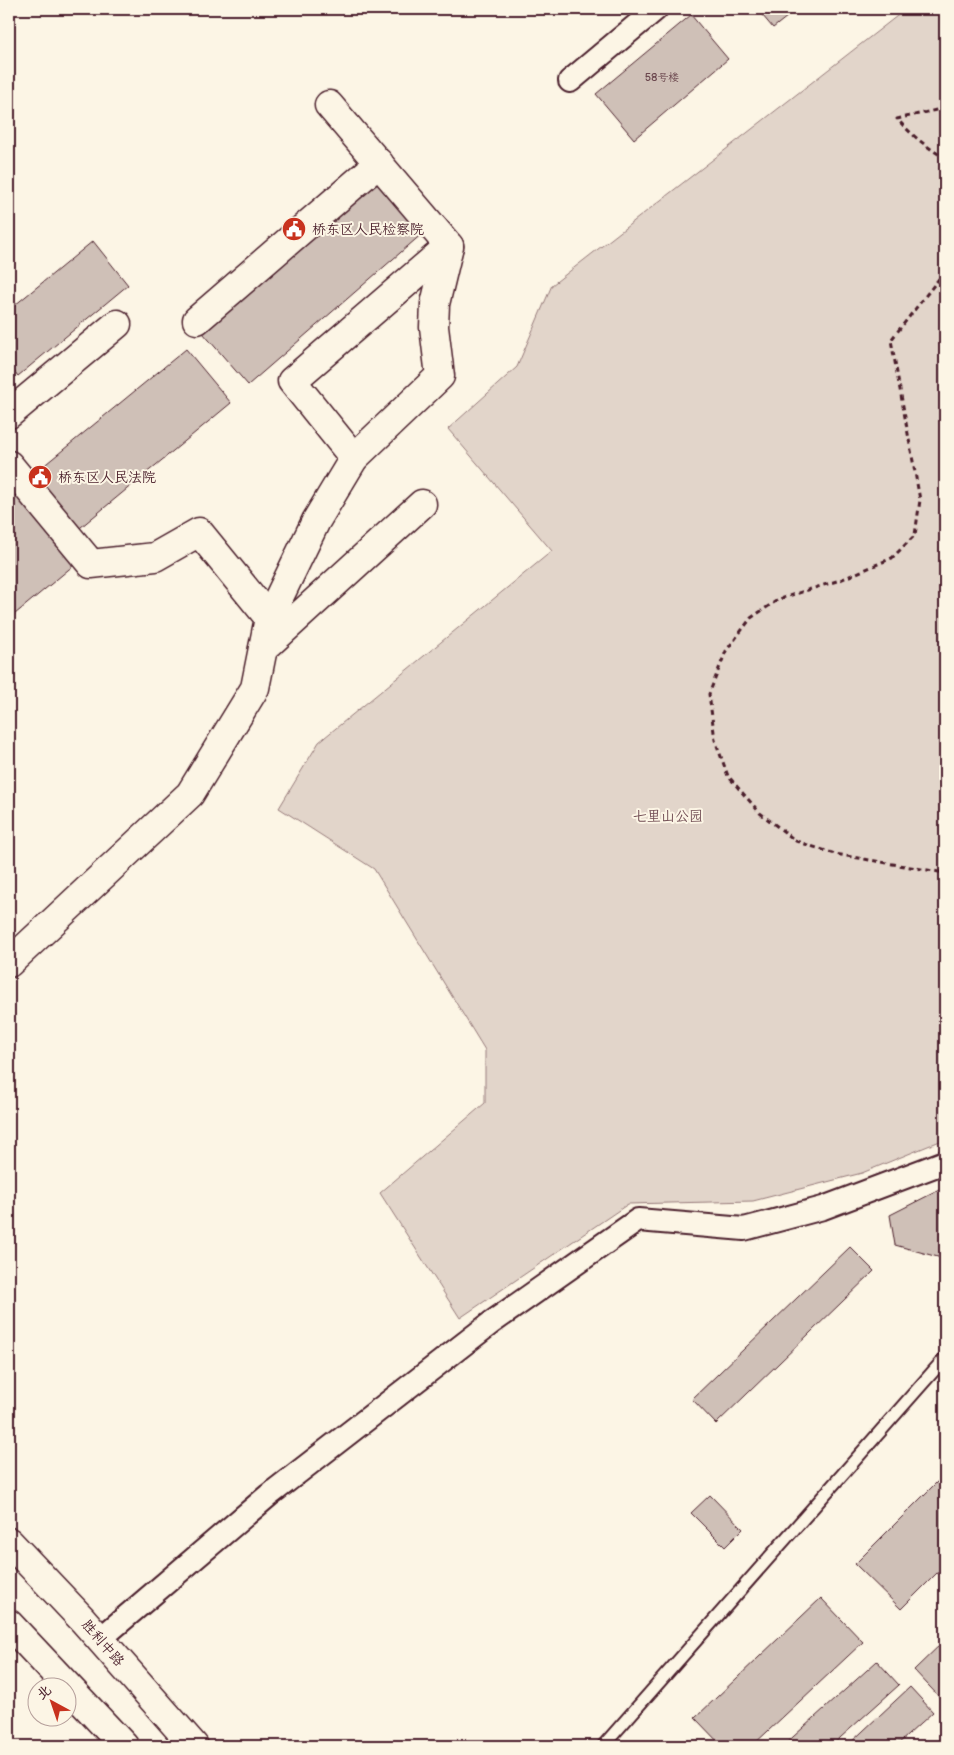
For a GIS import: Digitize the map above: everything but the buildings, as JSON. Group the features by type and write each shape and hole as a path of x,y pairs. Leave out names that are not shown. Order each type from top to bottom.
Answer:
{"main road":[{"path":"329,105 449,246"},
{"path":"197,320 379,163"},
{"path":"9,963 190,794 256,688 269,618 316,521 354,458 440,376 434,326 435,304 449,246"},
{"path":"354,458 292,381 449,246"},
{"path":"9,414 117,324"},
{"path":"9,465 91,564 155,557 199,532 269,618"},
{"path":"263,649 422,504"},
{"name":"胜利中路","path":"9,1542 100,1639 194,1746"},
{"path":"9,1624 124,1746"}],"street":[{"path":"570,81 656,9"},
{"path":"100,1639 269,1495 491,1323 638,1220 744,1229 823,1208 945,1162"}],"lane":[{"path":"604,1746 945,1358"}],"path":[{"path":"945,108 897,119 912,136 945,158"},
{"path":"945,272 891,340 920,500 915,535 892,558 840,580 779,599 751,618 726,651 709,694 714,740 728,776 760,813 796,841 835,854 945,873"}],"green space":[{"name":"七里山公园","path":"906,9 945,9 945,1139 862,1173 753,1201 628,1204 460,1318 380,1193 485,1103 485,1050 374,869 279,808 319,742 552,551 448,429 517,367 552,285"}],"place":[{"name":"桥东区人民检察院","path":"294,229"},
{"name":"桥东区人民法院","path":"40,477"}]}
